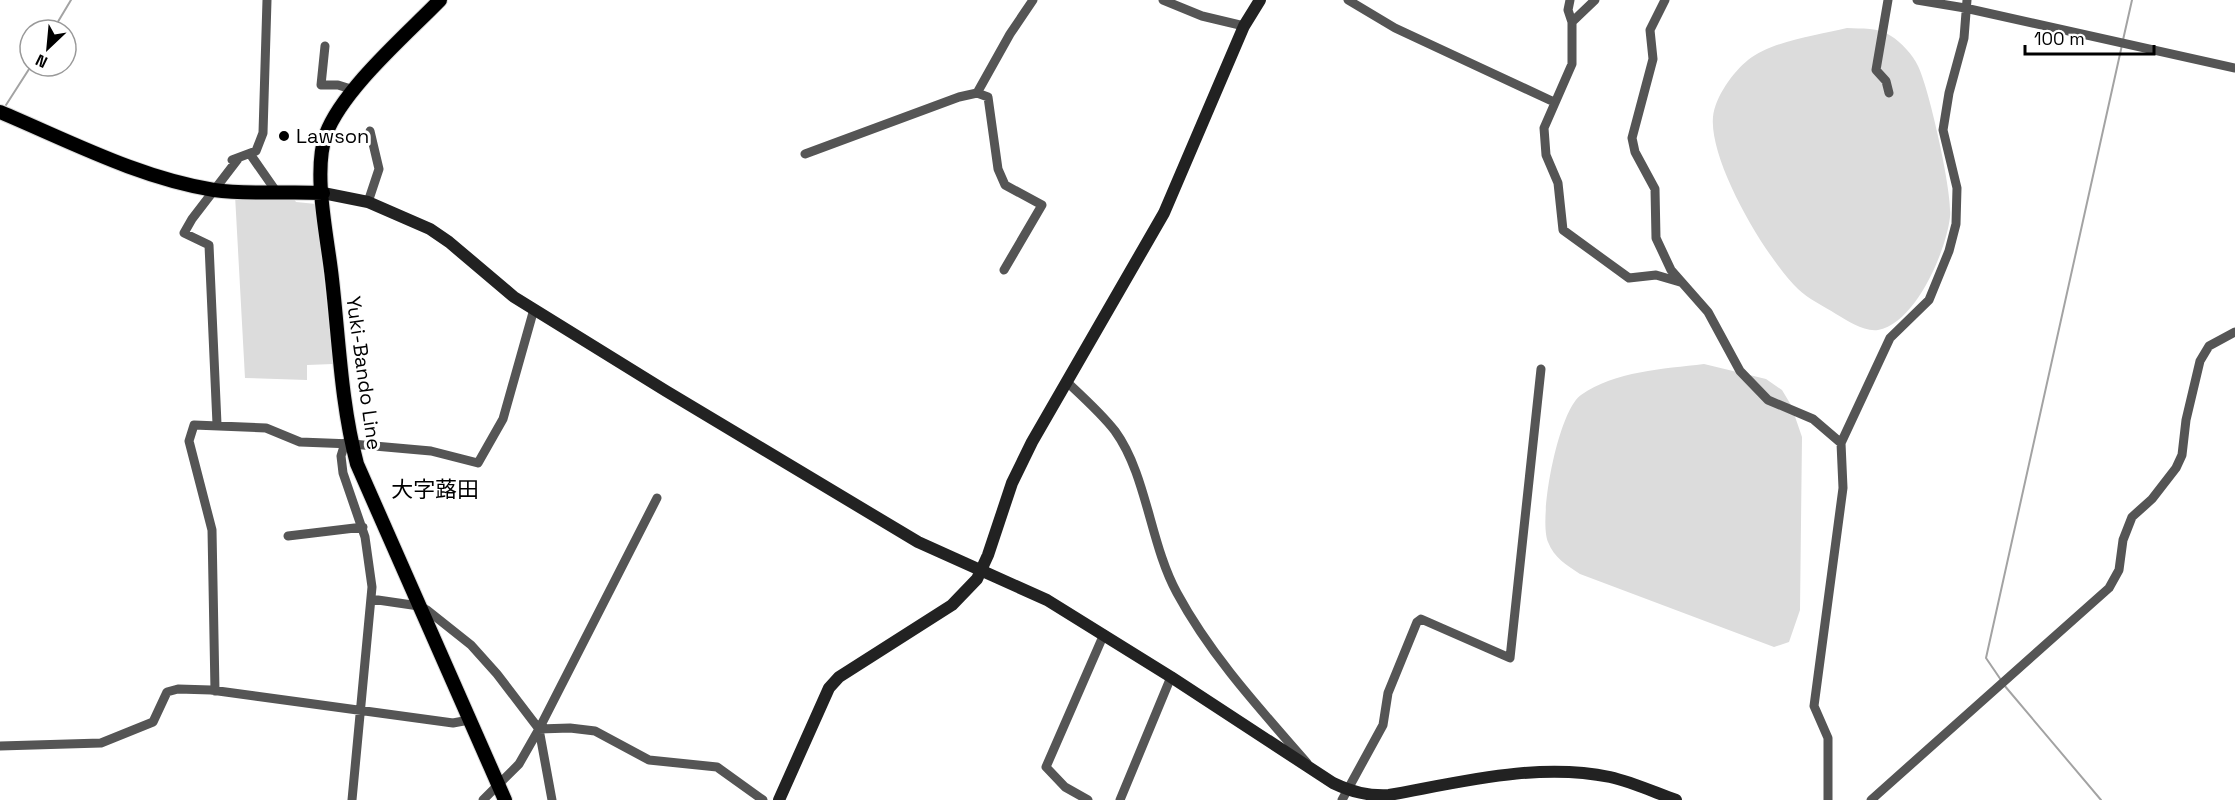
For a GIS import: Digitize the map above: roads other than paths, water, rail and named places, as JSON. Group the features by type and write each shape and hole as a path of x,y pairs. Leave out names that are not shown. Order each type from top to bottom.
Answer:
{"main road":[{"name":"Yuki-Bando Line","path":"440,0 354,90 336,115 324,141 323,193 348,443 505,800"},
{"path":"0,112 151,174 214,190 278,194 323,193"}],"street":[{"path":"216,424 210,249 207,243 184,233 234,159 256,151 263,133 267,0"},
{"path":"977,93 1010,34 1033,0"},
{"path":"1163,0 1202,16 1244,26"},
{"path":"779,800 829,688 838,677 952,605 970,590 981,572 1012,483 1032,442 1164,213 1244,26 1260,0"},
{"path":"1348,0 1395,27 1554,102"},
{"path":"1570,0 1568,15 1572,21 1572,64 1544,128 1546,154 1558,183 1563,230 1629,278 1656,275 1680,282"},
{"path":"1572,21 1595,0"},
{"path":"1665,0 1650,30 1653,59 1632,141 1655,193 1656,238 1671,270 1708,312 1740,371 1759,392 1787,410 1819,423 1841,443"},
{"path":"1888,0 1876,70 1886,81 1889,93"},
{"path":"1917,0 1966,4 2235,68"},
{"path":"1828,800 1828,738 1814,706 1843,488 1841,443 1890,338 1926,304 1949,251 1959,202 1943,130 1949,93 1964,38 1966,4"},
{"path":"325,46 321,86 338,85 354,90"},
{"path":"805,153 959,97 977,93 988,97 998,169 1005,185 1042,205 1004,270"},
{"path":"368,202 379,169 370,130"},
{"path":"250,154 278,194"},
{"path":"323,193 368,202 430,229 450,242 514,297 918,542 1047,600 1104,634 1314,771 1346,795 1389,795 1531,772 1564,772 1611,777 1676,800"},
{"path":"215,691 212,530 189,441 194,425 216,424 266,428 308,443 348,443 431,452 478,463 503,419 534,309"},
{"path":"1871,800 2109,588 2119,570 2123,540 2132,517 2152,499 2176,468 2182,455 2186,420 2200,361 2209,346 2235,332"},
{"path":"1346,795 1383,725 1388,693 1414,626 1421,619 1510,658 1541,369"},
{"path":"1067,382 1115,432 1139,480 1158,547 1175,590 1190,616 1234,678 1314,771"},
{"path":"348,443 341,456 343,473 363,527 371,576 371,599 352,800"},
{"path":"483,800 519,764 657,498"},
{"path":"288,536 363,527"},
{"path":"371,599 419,606 471,645 497,674 539,729 552,800"},
{"path":"1088,800 1065,788 1046,767 1104,634"},
{"path":"1120,800 1171,677"},
{"path":"0,746 101,743 153,722 167,692 178,689 215,691 453,723 469,720"},
{"path":"539,729 570,728 595,731 649,760 689,766 717,767 763,800"}],"waterway":[{"path":"60,18 71,0"},
{"path":"2123,40 2132,0"},
{"path":"2001,680 1986,658 2122,45"},
{"path":"6,105 23,78"},
{"path":"2004,685 2101,800"}],"place":[{"name":"Lawson","path":"284,136"}],"district":[{"name":"大字蕗田","path":"435,489"}]}
